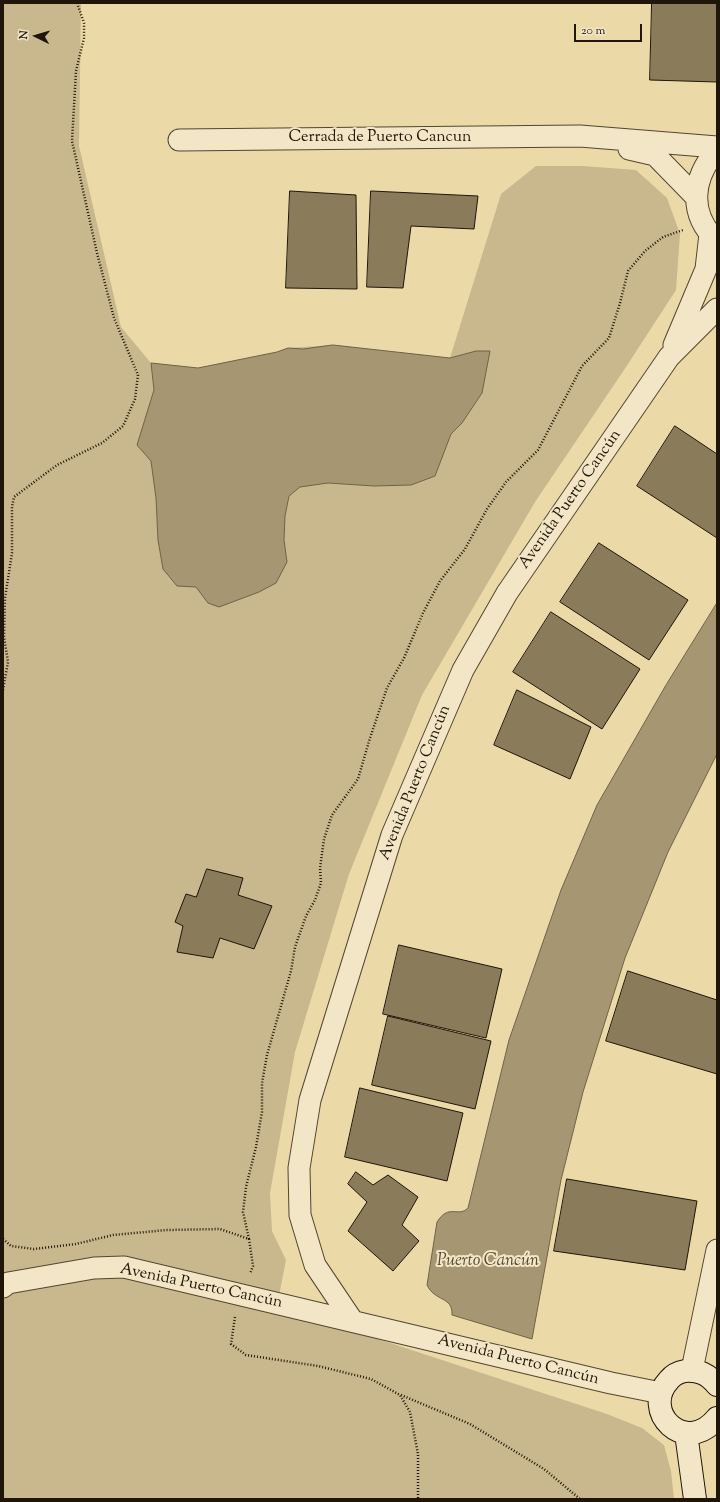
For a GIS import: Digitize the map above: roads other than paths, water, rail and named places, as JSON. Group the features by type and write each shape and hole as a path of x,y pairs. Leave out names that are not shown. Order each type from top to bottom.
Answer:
{"street":[{"name":"Cerrada de Puerto Cancun","path":"580,136 655,155 696,198"},
{"name":"Cerrada de Puerto Cancun","path":"179,140 580,136 717,147"},
{"path":"711,234 698,211 696,198 699,179 707,161 717,150"},
{"name":"Avenida Puerto Cancún","path":"669,357 706,269 711,234"},
{"name":"Avenida Puerto Cancún","path":"352,1320 315,1265 300,1215 299,1168 310,1100 392,835 463,670 507,593 669,357 717,309"},
{"path":"692,1370 717,1250"},
{"name":"Avenida Puerto Cancún","path":"3,1287 8,1283 94,1268 124,1267 660,1394"},
{"path":"717,1385 711,1378 702,1372 692,1370 681,1372 672,1376 665,1384 660,1394 659,1404 662,1414 668,1423 676,1430 686,1433 698,1432 710,1427 717,1418"},
{"path":"686,1433 695,1499"}],"water":[{"path":"333,345 450,358 476,351 490,351 482,393 462,423 451,434 435,476 411,485 374,486 328,483 300,487 289,496 285,516 284,540 287,562 276,583 259,592 219,607 208,603 196,587 177,586 163,569 158,540 156,498 151,461 137,445 154,390 151,363 198,368 277,352 288,348 303,349"},
{"name":"Puerto Cancún","path":"717,603 717,754 668,852 625,958 583,1092 561,1180 532,1339 452,1315 450,1305 434,1294 427,1285 437,1222 441,1216 446,1213 461,1212 468,1208 509,1040 561,890 597,805 666,685"}]}
